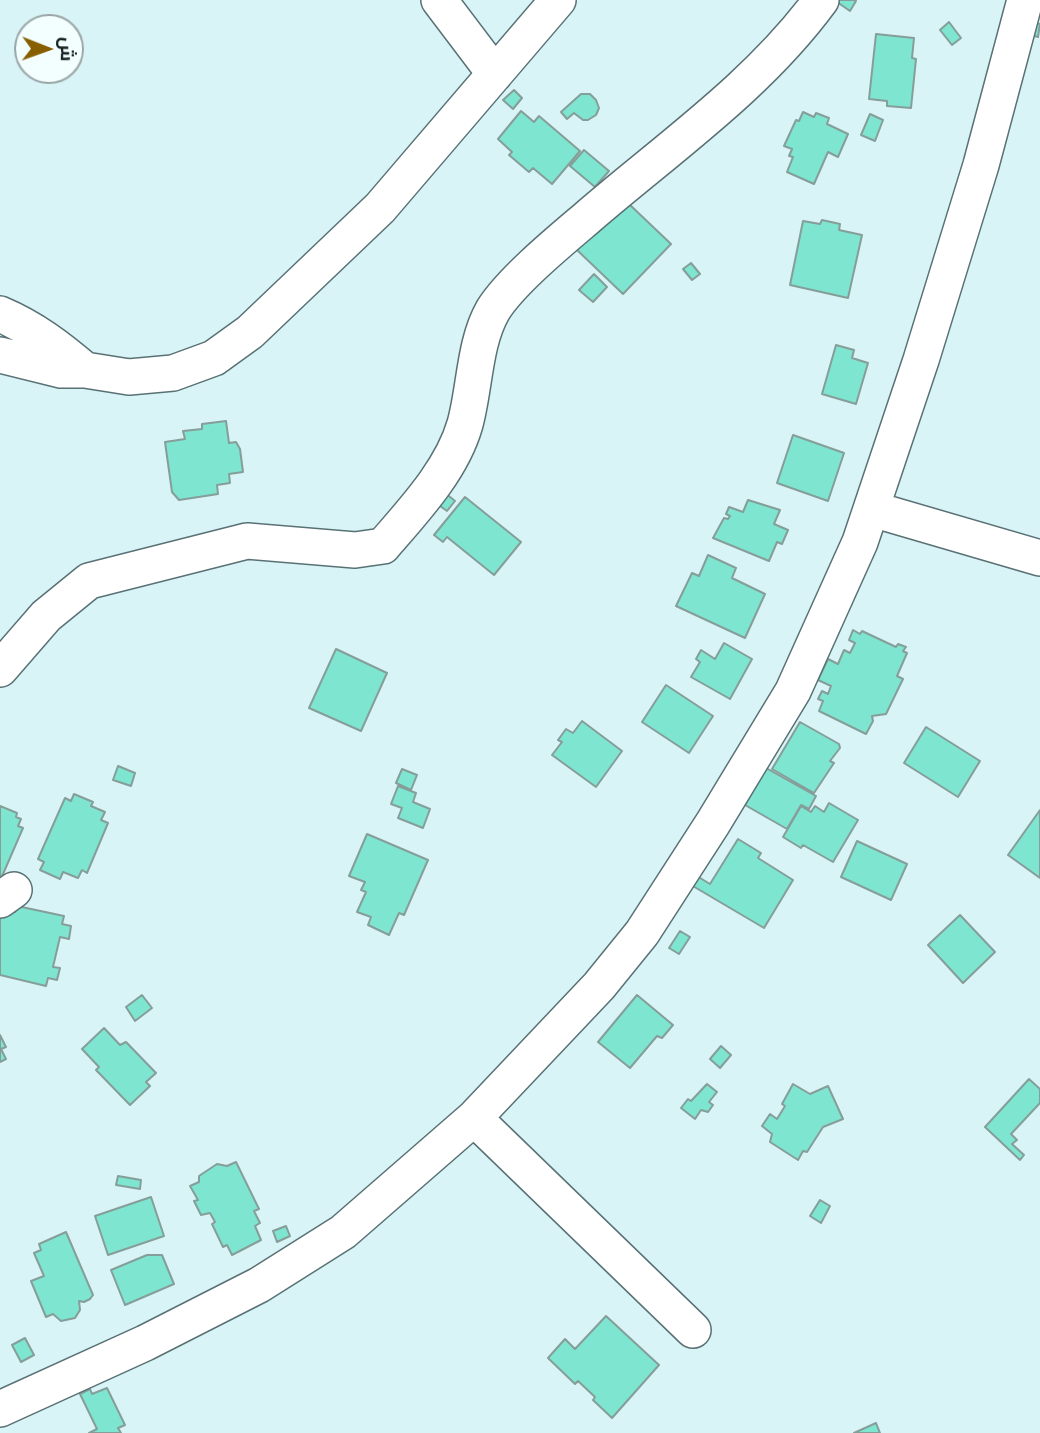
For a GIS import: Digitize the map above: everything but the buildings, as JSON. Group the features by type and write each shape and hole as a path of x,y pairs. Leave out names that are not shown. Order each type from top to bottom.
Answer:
{"street":[{"path":"439,0 495,74"},
{"path":"0,355 61,370 85,370 129,377 173,373 214,358 242,338 380,208 558,0"},
{"path":"0,669 46,616 89,581 247,541 355,550 383,546 413,511 454,454 465,425 481,343 493,310 517,282 560,241 733,97 805,22 821,0"},
{"path":"0,1409 145,1343 260,1285 343,1232 474,1118 599,986 642,933 793,691 856,553 981,166 1025,0"},
{"path":"0,314 25,324 85,370"},
{"path":"872,509 1040,558"},
{"path":"474,1118 693,1329"}]}
